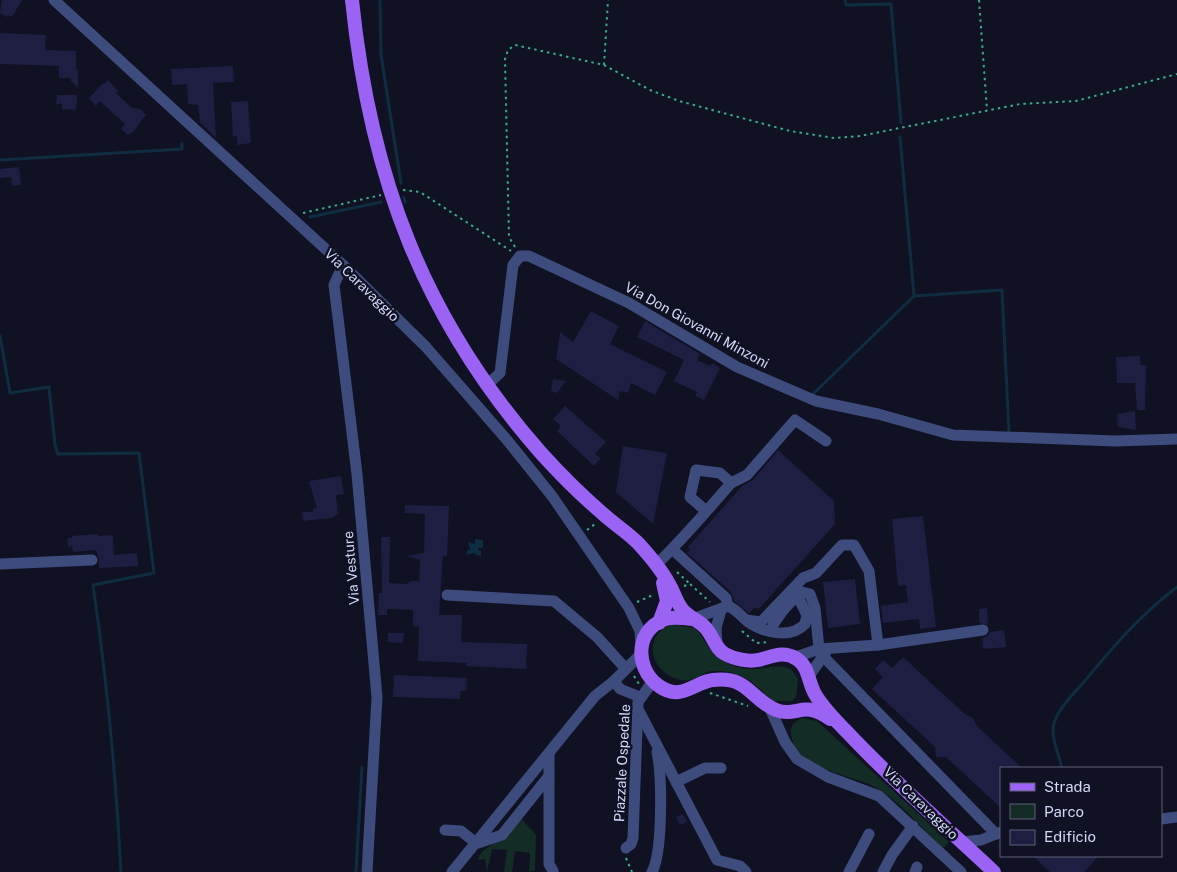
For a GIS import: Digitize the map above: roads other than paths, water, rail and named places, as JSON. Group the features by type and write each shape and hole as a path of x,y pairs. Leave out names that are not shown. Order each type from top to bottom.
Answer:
{"main road":[{"path":"352,0 357,50 374,134 398,214 416,261 438,306 487,385 543,455 605,516 636,541 663,559 669,584 680,606 693,620 708,631 724,654 756,661 775,654 790,656"},
{"path":"658,624 667,601 663,559"},
{"path":"640,650 646,635 658,624 670,618 693,620"},
{"name":"Via Caravaggio","path":"640,650 643,669 653,681"},
{"name":"Via Caravaggio","path":"790,656 798,660 820,701 848,734"},
{"path":"653,681 664,689 681,691 692,689 708,680 730,680 750,688 769,706"},
{"path":"794,710 807,698 810,680"},
{"name":"Via Caravaggio","path":"769,706 778,711 819,711 848,734 994,872"}],"street":[{"name":"Via Caravaggio","path":"54,0 343,265 453,377 513,447 580,536 628,608 640,631 640,650"},
{"name":"Via Don Giovanni Minzoni","path":"487,385 500,373 513,265 520,256 529,256 629,303 737,367 816,401 878,414 953,435 1115,441 1177,439"},
{"name":"Via Vesture","path":"343,265 334,285 357,481 377,697 368,872"},
{"path":"719,649 715,634 725,608 726,598 663,559 731,483 747,476 796,420 826,441"},
{"path":"706,511 690,497 696,470 720,473 731,483"},
{"path":"750,622 761,622 803,578 816,573 842,545 854,545 869,572 878,644"},
{"path":"0,564 92,560"},
{"path":"773,625 782,610 792,600 802,592 810,594 815,608 821,651 810,680"},
{"path":"447,595 554,601 597,637 626,669"},
{"path":"693,620 725,608 750,622 785,634 794,632 802,627 807,615 796,603 801,610 802,620 793,627 750,622"},
{"name":"Via Caravaggio","path":"628,608 646,622 658,624"},
{"path":"790,656 796,657 821,651 983,630"},
{"name":"Piazzale Ospedale","path":"455,870 550,754 599,687 614,681 640,650"},
{"path":"821,651 998,833 980,840 962,842"},
{"path":"614,681 620,689 640,697"},
{"name":"Piazzale Ospedale","path":"626,852 633,838 638,709 640,697 653,681"},
{"path":"769,706 791,752 805,764 828,777 879,796 961,872"},
{"path":"638,709 717,860 740,866 746,872"},
{"path":"785,742 787,721 794,710"},
{"path":"652,872 657,858 660,783 654,738"},
{"path":"550,754 549,864 553,871"},
{"path":"660,783 667,778 676,781 705,768 721,768"},
{"path":"445,830 461,831 476,843 502,834 549,776"},
{"path":"1162,819 1177,817"},
{"path":"883,872 892,855 913,826"},
{"path":"848,872 869,834"},
{"path":"974,854 980,840"}],"water":[{"path":"475,539 483,540 483,548 478,548 481,551 481,556 475,553 467,555 467,550 470,550 468,542 475,544"}],"waterway":[{"path":"380,0 381,55 401,183"},
{"path":"845,0 846,5 891,4 901,123"},
{"path":"812,395 914,296 900,137"},
{"path":"0,160 182,149 182,143"},
{"path":"404,197 405,202"},
{"path":"310,217 381,202"},
{"path":"914,296 1002,290 1009,433"},
{"path":"0,336 10,393 49,387 55,445 58,454 139,453 154,573 93,585 110,728 121,872"},
{"path":"1062,767 1053,734 1054,723 1059,712 1127,632 1151,608 1177,587"},
{"path":"356,872 362,767"}]}
